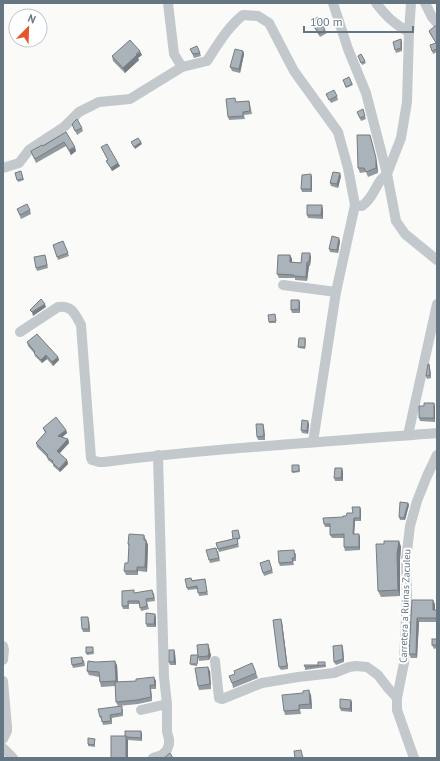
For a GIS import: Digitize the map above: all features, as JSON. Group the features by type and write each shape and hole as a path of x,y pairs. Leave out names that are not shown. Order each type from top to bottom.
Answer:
{"street":[{"path":"168,3 174,54 182,67"},
{"path":"333,3 348,49 366,93 387,174 396,221 405,234 437,260"},
{"path":"376,3 386,16 408,32"},
{"path":"355,205 362,206 368,202 381,180 387,174 401,138 407,102 408,32 411,3"},
{"path":"425,3 432,17 437,23"},
{"path":"3,168 19,164 29,150 64,127 79,112 99,102 130,99 182,67 207,60 234,22 244,15 258,16 269,23 294,71 338,132 348,168 355,205 336,292 313,442"},
{"path":"283,285 336,292"},
{"path":"408,436 437,304"},
{"path":"20,332 58,308 64,306 74,313 81,325 91,458 92,460 99,462 158,455 437,433"},
{"path":"153,758 162,755 167,750 169,744 164,677 158,455"},
{"name":"Carretera a Ruinas Zaculeu","path":"414,758 396,710 396,698 404,663 407,595 406,560 410,526 417,501 437,455"},
{"path":"3,646 3,660"},
{"path":"215,662 219,698 222,699 262,683 298,677 334,674 349,667 356,666 367,667 378,674 396,698"},
{"path":"3,681 7,730 3,739"},
{"path":"141,710 167,704"},
{"path":"3,748 13,758"}],"building":[{"path":"318,17 325,30 319,34 311,21"},
{"path":"437,26 437,49 432,51 430,45 436,43 429,31"},
{"path":"401,39 401,48 395,50 393,42"},
{"path":"130,40 140,51 123,68 112,56"},
{"path":"197,46 200,53 193,54 190,49"},
{"path":"235,49 243,51 239,69 230,67"},
{"path":"361,54 365,61 361,63 358,56"},
{"path":"349,77 352,84 346,87 343,80"},
{"path":"334,90 337,96 329,100 326,94"},
{"path":"235,98 236,102 249,101 250,111 243,112 243,116 228,117 226,99"},
{"path":"363,109 365,116 360,118 357,112"},
{"path":"77,119 82,128 75,131 72,124"},
{"path":"66,132 75,147 69,150 64,142 35,159 31,151 42,145 43,146"},
{"path":"357,135 370,135 376,158 376,168 366,172 364,168 358,168"},
{"path":"138,138 141,142 134,147 131,142"},
{"path":"107,144 118,163 111,168 106,161 108,160 101,147"},
{"path":"21,171 23,179 17,180 15,173"},
{"path":"333,172 340,173 337,184 330,183"},
{"path":"311,174 311,189 301,189 302,175"},
{"path":"27,204 30,210 20,215 17,209"},
{"path":"307,205 322,205 321,215 307,215"},
{"path":"332,236 339,238 337,250 329,249"},
{"path":"63,241 68,253 57,257 53,245"},
{"path":"302,253 310,253 309,262 307,262 306,277 277,274 278,255 290,255 290,262 301,263"},
{"path":"45,255 47,265 36,268 34,257"},
{"path":"41,299 45,304 32,312 30,310"},
{"path":"291,300 299,300 299,309 291,310"},
{"path":"275,314 276,321 269,322 268,315"},
{"path":"37,334 58,357 52,362 46,355 41,360 34,353 35,352 27,342"},
{"path":"299,338 305,338 305,347 298,347"},
{"path":"428,364 430,375 426,376"},
{"path":"424,403 434,403 434,418 419,418 419,406 424,406"},
{"path":"56,417 66,430 58,436 68,439 57,451 67,460 59,469 36,443 46,432 43,428"},
{"path":"302,420 308,421 307,431 301,430"},
{"path":"256,424 263,424 264,436 257,437"},
{"path":"292,465 299,465 299,471 292,472"},
{"path":"335,468 342,468 341,478 334,478"},
{"path":"400,502 408,503 404,518 399,517"},
{"path":"352,507 360,507 360,518 354,518 353,534 359,534 359,547 344,547 344,534 330,535 330,524 324,524 323,518 346,516 347,513 353,513"},
{"path":"238,530 240,538 233,539 232,531"},
{"path":"129,534 144,535 144,540 146,540 145,567 137,567 137,571 124,571 125,563 128,563"},
{"path":"237,538 238,544 218,549 216,543"},
{"path":"384,541 399,541 397,554 398,590 378,591 376,544 384,544"},
{"path":"216,548 219,558 209,560 206,550"},
{"path":"294,550 295,558 292,558 293,562 279,563 278,551"},
{"path":"269,560 272,570 263,573 260,563"},
{"path":"191,578 192,581 205,579 207,592 198,593 197,586 187,588 185,579"},
{"path":"134,590 134,593 152,590 154,598 146,599 147,606 140,608 139,601 128,601 128,606 122,606 122,591"},
{"path":"412,600 433,600 433,610 437,610 437,618 417,618 416,654 409,654"},
{"path":"146,613 155,614 154,624 146,624"},
{"path":"81,617 88,617 89,629 82,629"},
{"path":"281,619 287,666 279,667 273,620"},
{"path":"432,639 437,639 437,645 432,645"},
{"path":"208,644 208,656 198,657 197,645"},
{"path":"342,645 343,659 334,662 333,646"},
{"path":"86,647 93,647 93,652 86,653"},
{"path":"169,650 174,650 174,662 169,662"},
{"path":"191,655 198,655 197,664 190,664"},
{"path":"82,657 83,663 72,665 71,658"},
{"path":"88,661 115,661 116,681 100,682 99,672 87,671"},
{"path":"318,662 325,662 325,665 305,667 304,665 318,665"},
{"path":"252,663 256,673 232,683 229,676 235,674 234,671"},
{"path":"208,667 210,684 198,686 195,668"},
{"path":"154,677 155,685 150,685 151,697 116,702 115,682 136,681 136,679"},
{"path":"309,690 310,704 299,705 299,710 284,711 282,695 303,693 303,691"},
{"path":"340,699 351,700 350,709 340,708"},
{"path":"122,706 122,713 110,715 111,721 102,722 98,709"},
{"path":"125,731 141,731 141,738 126,737"},
{"path":"111,736 126,736 126,758 111,758"},
{"path":"88,738 95,739 94,745 88,744"},
{"path":"301,750 303,758 295,758 294,751"},
{"path":"170,753 173,758 164,758"}]}
